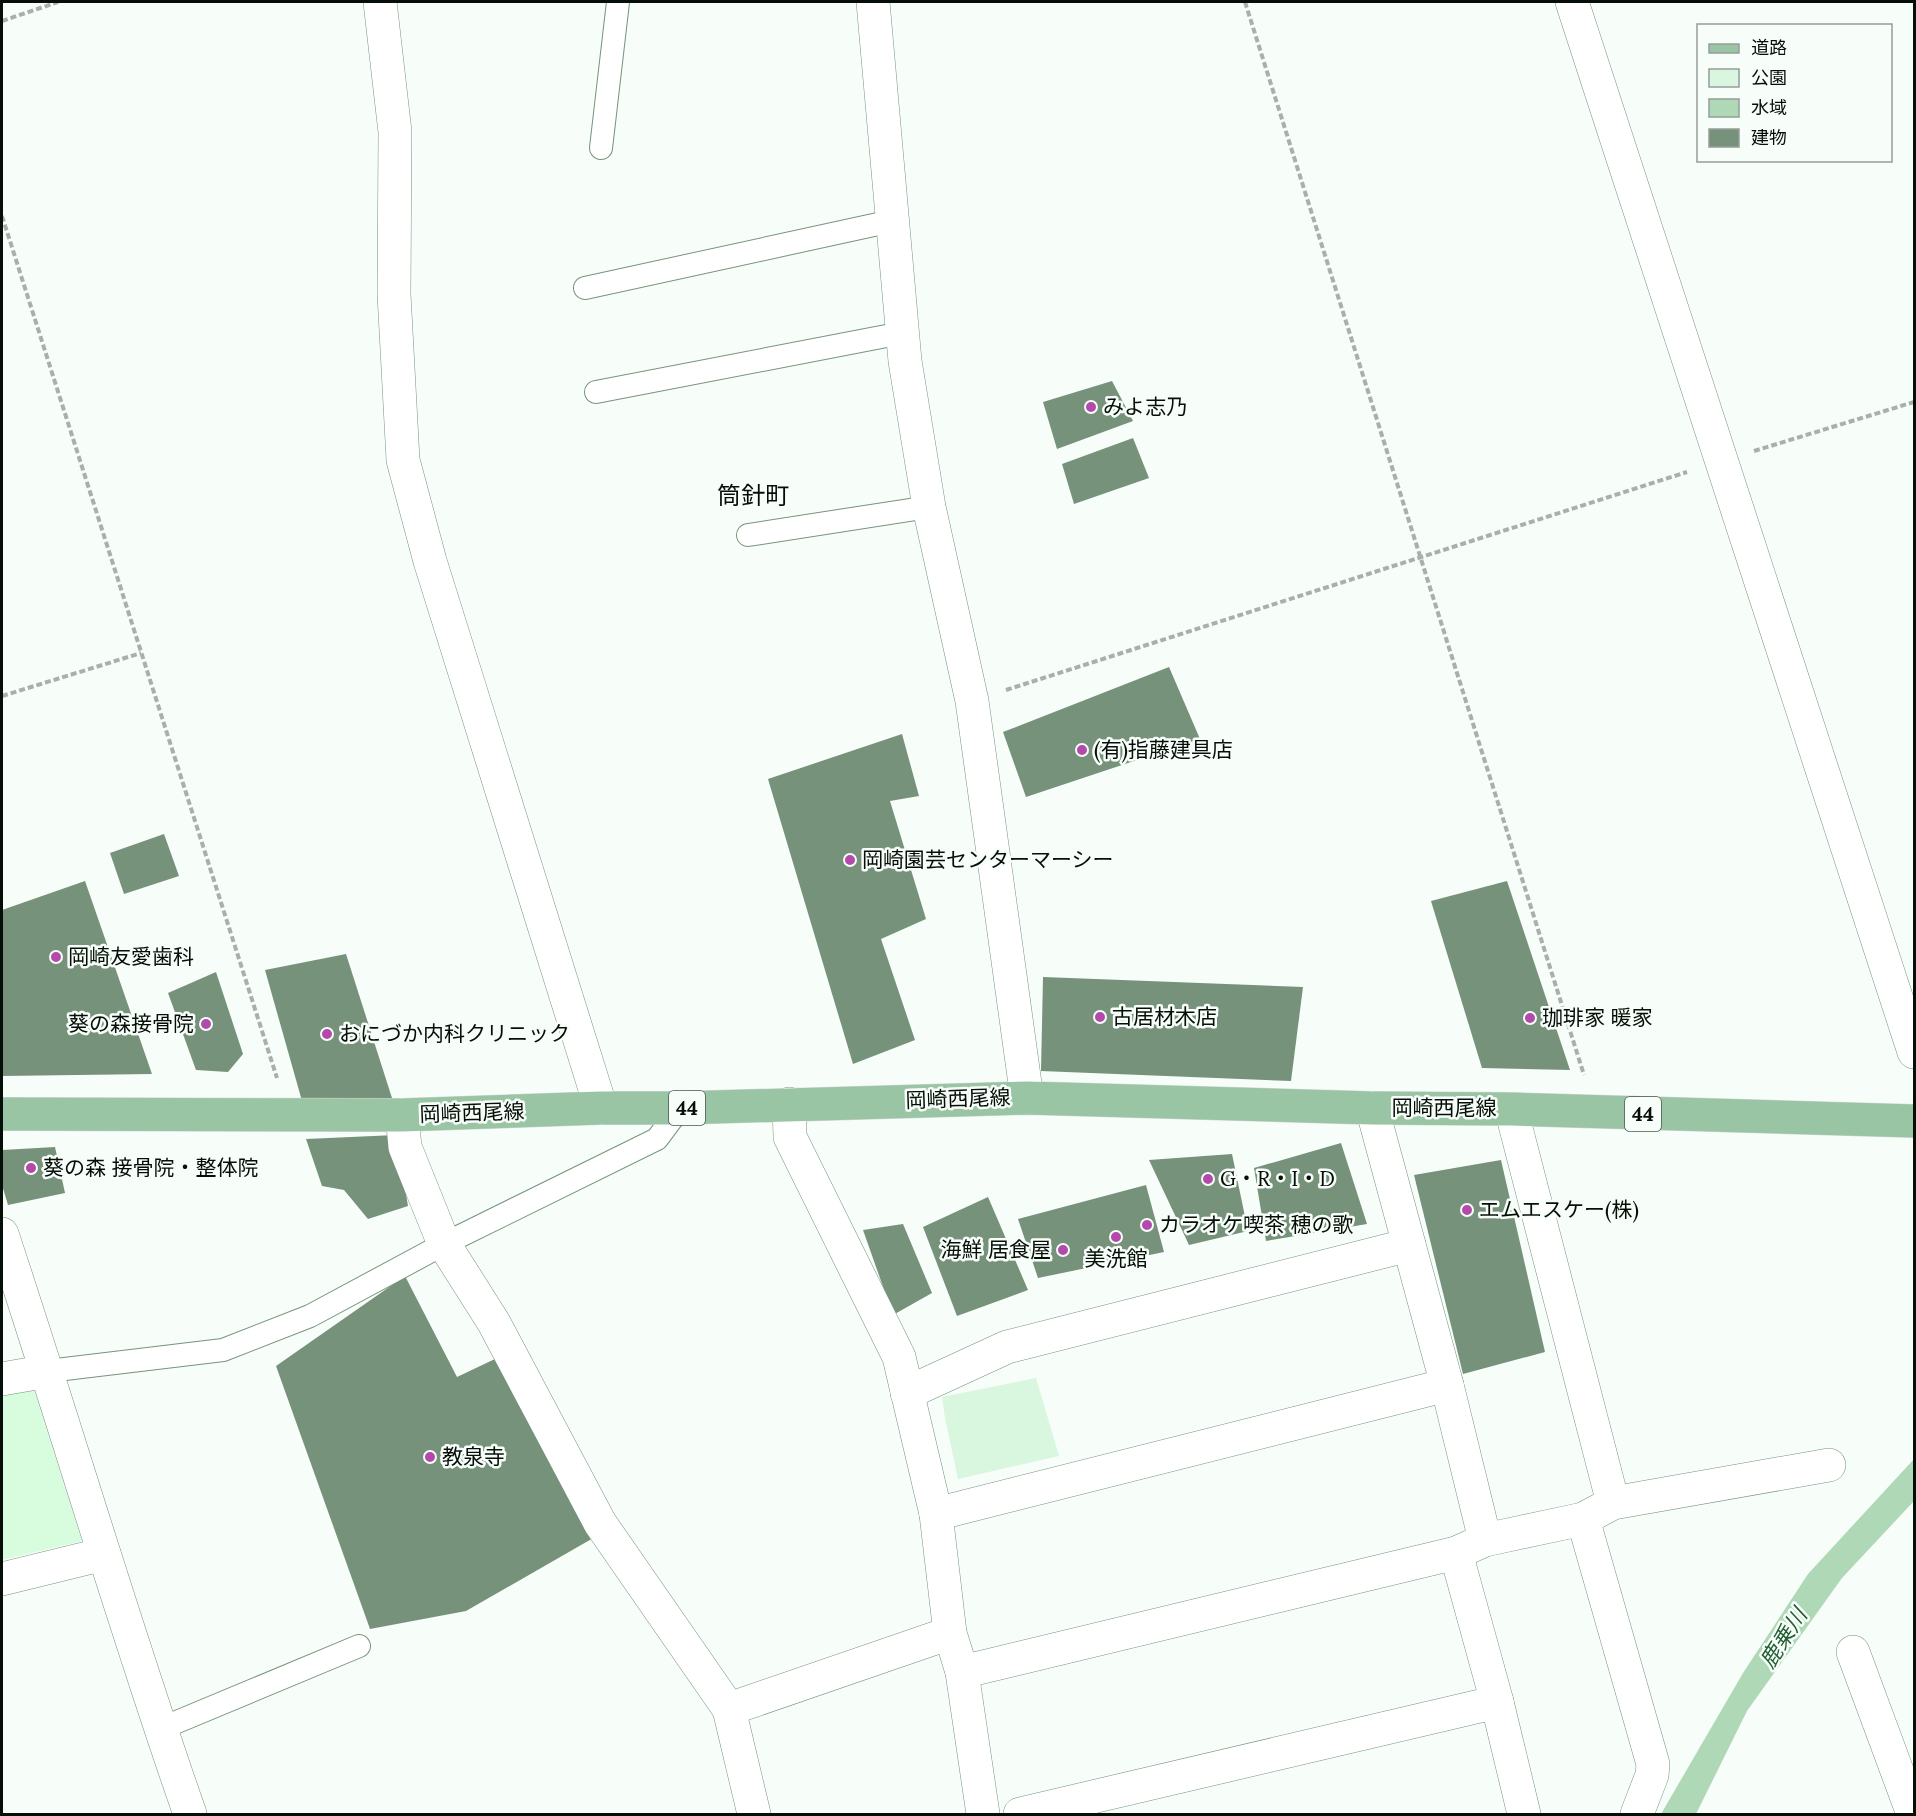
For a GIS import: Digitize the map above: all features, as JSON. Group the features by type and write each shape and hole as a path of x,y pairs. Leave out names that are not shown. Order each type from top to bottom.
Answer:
{"main road":[{"name":"岡崎西尾線","path":"2,1114 402,1115 1027,1098 1914,1121"}],"street":[{"path":"380,2 395,132 394,294 404,460 430,561 601,1108"},
{"path":"873,2 904,361 929,507 972,701 1027,1098"},
{"path":"1572,2 1914,1052"},
{"path":"789,1104 790,1137 899,1357 936,1514 950,1633 962,1672 983,1815"},
{"path":"1372,1108 1447,1385 1470,1546 1497,1702 1524,1815"},
{"path":"1511,1109 1613,1503"},
{"path":"402,1115 405,1147 444,1244 494,1323 600,1523 729,1709 754,1815"},
{"path":"2,1234 48,1371 160,1729 190,1815"},
{"path":"907,1393 1007,1347 1409,1245"},
{"path":"2,1379 48,1371"},
{"path":"936,1514 1447,1385"},
{"path":"962,1672 1583,1518 1613,1503 1829,1465"},
{"path":"1583,1518 1653,1764 1652,1775 1637,1815"},
{"path":"2,1579 104,1554"},
{"path":"729,1709 950,1633"},
{"path":"1853,1652 1913,1815"},
{"path":"1020,1815 1497,1702"}],"lane":[{"path":"601,148 618,2"},
{"path":"585,288 892,221"},
{"path":"596,392 902,333"},
{"path":"748,535 929,507"},
{"path":"48,1371 223,1350 310,1316 444,1244 657,1139 680,1108"},
{"path":"160,1729 359,1646"}],"path":[{"path":"2,21 58,2"},
{"path":"1245,2 1596,1113"},
{"path":"2,216 289,1116"},
{"path":"972,701 1420,556 1914,402"},
{"path":"2,696 141,653"}],"shaded area":[{"path":"34,1390 82,1541 2,1560 2,1394"}],"green space":[{"path":"1036,1378 1059,1456 958,1479 942,1397"}],"water":[{"name":"鹿乗川","path":"1914,1459 1914,1501 1842,1578 1747,1711 1696,1814 1661,1814 1743,1673 1808,1574"}],"building":[{"path":"1112,381 1133,421 1057,449 1043,402"},
{"path":"1133,438 1149,478 1074,504 1062,464"},
{"path":"1169,667 1200,739 1026,797 1003,732"},
{"name":"岡崎園芸センターマーシー","path":"902,734 919,796 890,801 926,919 881,939 915,1040 853,1064 768,779"},
{"path":"164,834 179,876 124,894 110,853"},
{"name":"岡崎友愛歯科","path":"85,881 152,1074 2,1076 2,910"},
{"path":"1507,881 1570,1070 1482,1068 1431,901"},
{"name":"おにづか内科クリニック","path":"346,954 392,1098 302,1101 265,970"},
{"name":"葵の森接骨院","path":"216,972 243,1054 228,1072 196,1070 168,993"},
{"path":"1043,977 1303,987 1291,1081 1041,1071"},
{"path":"396,1135 408,1206 368,1219 344,1190 322,1186 306,1139"},
{"path":"1341,1143 1367,1224 1266,1241 1254,1168"},
{"name":"葵の森 接骨院・整体院","path":"55,1147 65,1193 8,1205 2,1185 2,1150"},
{"path":"1232,1154 1248,1231 1189,1245 1149,1160"},
{"path":"1501,1160 1545,1352 1463,1374 1414,1175"},
{"path":"1146,1185 1164,1252 1038,1278 1018,1219"},
{"path":"988,1197 1028,1290 957,1316 923,1227"},
{"path":"903,1224 932,1293 893,1315 863,1230"},
{"name":"教泉寺","path":"405,1276 457,1377 497,1358 595,1537 466,1611 370,1629 276,1366"}],"place":[{"name":"みよ志乃","path":"1091,407"},
{"name":"(有)指藤建具店","path":"1082,750"},
{"name":"岡崎園芸センターマーシー","path":"850,860"},
{"name":"岡崎友愛歯科","path":"56,957"},
{"name":"古居材木店","path":"1100,1017"},
{"name":"珈琲家 暖家","path":"1530,1018"},
{"name":"葵の森接骨院","path":"206,1024"},
{"name":"おにづか内科クリニック","path":"327,1034"},
{"name":"葵の森 接骨院・整体院","path":"31,1168"},
{"name":"G・R・I・D","path":"1208,1179"},
{"name":"エムエスケー(株)","path":"1467,1210"},
{"name":"カラオケ喫茶 穂の歌","path":"1147,1225"},
{"name":"美洗館","path":"1116,1237"},
{"name":"海鮮 居食屋","path":"1063,1250"},
{"name":"教泉寺","path":"430,1457"}],"district":[{"name":"筒針町","path":"753,496"}]}
